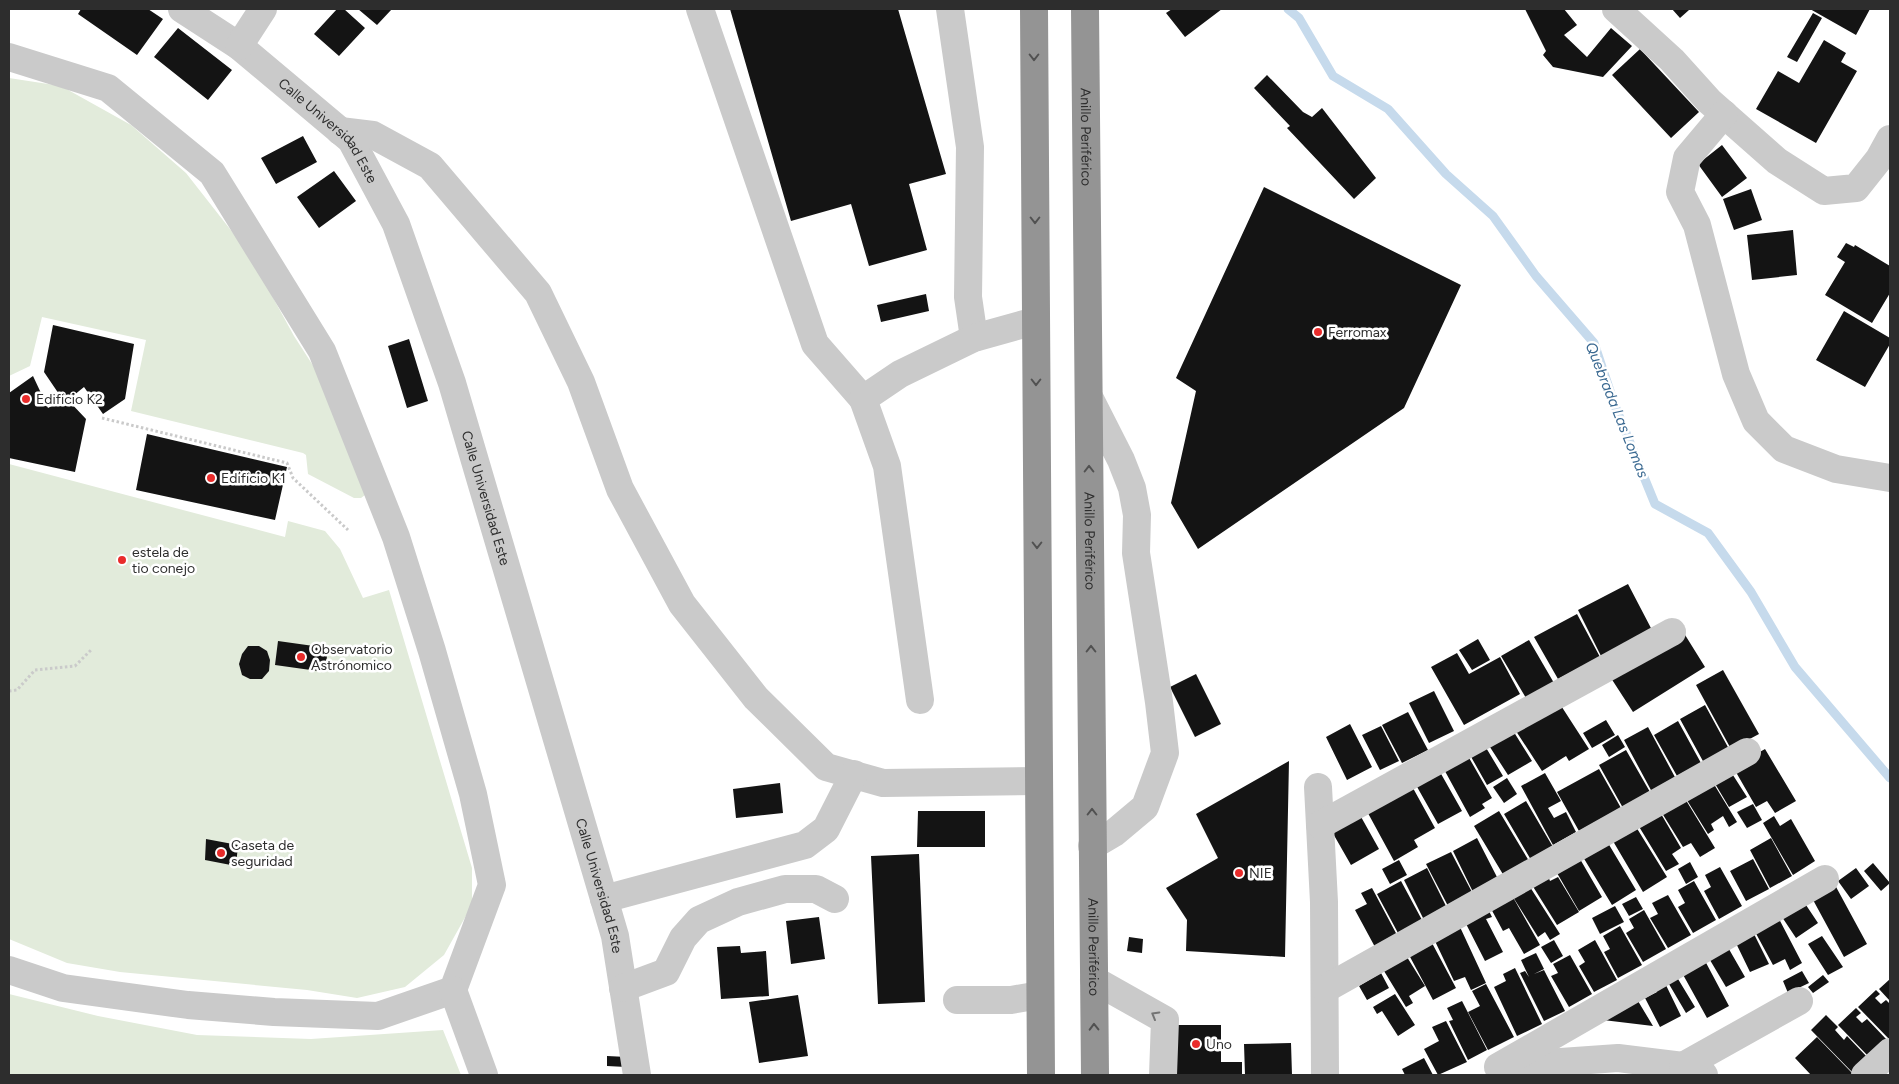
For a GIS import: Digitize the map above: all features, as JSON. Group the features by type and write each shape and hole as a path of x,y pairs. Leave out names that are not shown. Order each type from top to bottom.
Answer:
{"highway":[{"path":"1034,9 1041,1075"},
{"name":"Anillo Periférico","path":"1085,9 1095,1075"}],"street":[{"name":"Calle Universidad Este","path":"182,9 239,46 351,140 396,224 452,383 604,899 614,936 638,1075"},
{"path":"239,46 263,9"},
{"path":"700,9 815,344 864,399 887,466 920,700"},
{"path":"950,9 970,147 968,297 974,338"},
{"path":"1616,9 1672,60 1709,101 1777,161 1824,191 1856,188 1879,159 1890,139"},
{"path":"9,57 108,88 212,173 322,351 396,537 435,661 473,794 492,885 453,990 484,1075"},
{"path":"1724,114 1687,158 1680,192 1696,226 1736,374 1756,421 1784,449 1836,469 1890,478"},
{"path":"340,131 373,135 430,166 538,293 581,382 620,489 682,604 756,698 826,767 882,783 1039,781"},
{"path":"864,399 900,374 974,338 1035,321"},
{"path":"1089,397 1122,460 1132,488 1137,515 1136,553 1165,753 1144,807 1114,833 1092,846"},
{"path":"1320,825 1672,632"},
{"path":"1325,988 1747,752"},
{"path":"604,899 805,845 826,829 854,774"},
{"path":"1318,786 1325,988 1325,1075"},
{"path":"1491,1071 1825,879"},
{"path":"623,988 666,972 683,938 699,920 738,902 785,889 816,889 835,899"},
{"path":"9,970 63,988 188,1005 274,1012 378,1016 453,990"},
{"path":"1094,980 1165,1020 1163,1075"},
{"path":"957,1000 1012,1000 1040,995"},
{"path":"1491,1071 1618,1058 1677,1070 1799,1001"},
{"path":"1866,1075 1890,1052"}],"path":[{"path":"102,418 287,463 293,478 348,530"},
{"path":"9,691 17,690 35,670 75,666 91,650"}],"green space":[{"path":"9,78 61,86 131,125 186,173 248,252 294,336 323,381 369,492 361,498 354,498 308,474 306,455 303,453 131,411 146,340 42,317 30,366 9,376"},
{"path":"9,464 285,537 288,521 325,531 340,549 363,598 389,590 472,868 472,905 444,955 405,987 357,998 307,990 120,972 67,963 9,939"},
{"path":"9,994 98,1016 197,1035 311,1039 443,1030 461,1075 9,1075"}],"building":[{"path":"81,9 148,9 163,19 137,55 78,14"},
{"path":"337,9 344,9 365,28 339,56 314,34"},
{"path":"358,9 392,9 377,25"},
{"path":"730,9 898,9 946,174 909,184 927,250 869,266 851,204 791,221"},
{"path":"1172,9 1222,9 1185,37 1166,13"},
{"path":"1525,9 1564,9 1577,25 1564,35 1587,57 1611,28 1632,46 1603,77 1553,67 1543,55 1546,51"},
{"path":"1672,9 1688,9 1689,10 1680,18"},
{"path":"1810,9 1870,9 1856,35"},
{"path":"1813,13 1822,18 1797,62 1787,57"},
{"path":"178,28 232,70 208,100 154,57"},
{"path":"1824,40 1846,53 1841,62 1857,71 1816,143 1756,109 1778,71 1799,83"},
{"path":"1640,49 1699,112 1671,138 1612,75"},
{"path":"1267,75 1303,112 1312,117 1322,108 1376,178 1354,199 1287,128 1290,126 1254,88"},
{"path":"303,136 317,162 276,184 261,158"},
{"path":"1722,145 1747,178 1722,197 1698,164"},
{"path":"334,171 356,201 319,228 297,197"},
{"name":"Ferromax","path":"1264,187 1461,285 1404,408 1198,549 1171,503 1196,391 1176,378"},
{"path":"1751,189 1762,220 1734,230 1723,199"},
{"path":"1793,230 1797,275 1752,280 1747,235"},
{"path":"1846,243 1854,247 1855,245 1890,266 1890,293 1872,323 1825,295 1845,262 1837,257"},
{"path":"926,294 929,311 881,322 877,305"},
{"path":"1844,311 1890,338 1890,344 1865,387 1816,360"},
{"name":"Edificio K2","path":"53,325 134,344 125,399 103,414 84,387 68,400 86,419 75,472 9,458 9,393 33,376 48,408 63,400 44,372"},
{"path":"409,339 428,401 407,408 388,346"},
{"name":"Edificio K1","path":"147,434 287,467 275,520 136,490"},
{"path":"1628,584 1652,630 1601,656 1578,610"},
{"path":"1577,614 1600,657 1558,679 1534,637"},
{"path":"1682,630 1705,667 1633,712 1609,675"},
{"path":"1478,639 1490,660 1472,670 1459,650"},
{"path":"1529,640 1554,683 1526,698 1501,656"},
{"name":"Observatorio Astrónomico","path":"278,641 328,648 325,672 275,665"},
{"name":"Observatorio Astrónomico","path":"248,646 259,646 267,651 270,660 269,671 262,679 250,679 242,675 239,664 242,654"},
{"path":"1457,653 1469,674 1500,657 1520,694 1464,725 1431,667"},
{"path":"1723,670 1759,734 1731,749 1696,685"},
{"path":"1196,674 1221,724 1195,737 1170,687"},
{"path":"1434,691 1454,731 1429,743 1409,703"},
{"path":"1558,701 1589,749 1569,761 1566,756 1542,771 1514,728"},
{"path":"1705,705 1729,749 1704,763 1680,719"},
{"path":"1408,712 1428,750 1402,763 1382,725"},
{"path":"1606,720 1615,735 1592,748 1583,733"},
{"path":"1678,721 1701,763 1677,776 1654,735"},
{"path":"1350,724 1372,767 1347,780 1326,737"},
{"path":"1381,726 1399,761 1380,770 1362,735"},
{"path":"1648,727 1676,779 1652,792 1624,740"},
{"path":"1512,729 1532,761 1508,775 1488,744"},
{"path":"1618,735 1625,747 1609,757 1602,745"},
{"path":"1485,746 1503,776 1487,785 1470,755"},
{"path":"1464,749 1492,798 1482,804 1485,808 1470,817 1440,762"},
{"path":"1765,749 1796,801 1775,813 1767,801 1756,807 1733,767"},
{"path":"1626,750 1650,792 1623,808 1599,765"},
{"name":"NIE","path":"1289,761 1285,957 1186,951 1187,920 1166,888 1218,858 1196,814"},
{"path":"1599,769 1621,808 1579,831 1557,792"},
{"path":"1440,772 1462,811 1438,824 1416,785"},
{"path":"1731,772 1747,797 1729,807 1714,782"},
{"path":"1545,773 1561,801 1548,808 1554,818 1566,812 1576,832 1553,845 1521,786"},
{"path":"1507,778 1517,794 1504,803 1493,787"},
{"path":"1408,779 1435,828 1414,840 1418,847 1394,861 1363,804"},
{"path":"1712,781 1737,822 1729,827 1723,816 1711,824 1714,830 1708,834 1685,797"},
{"path":"780,783 783,813 736,818 733,789"},
{"path":"1681,792 1715,848 1700,857 1691,843 1683,847 1657,805"},
{"path":"1526,801 1553,847 1531,860 1504,814"},
{"path":"1753,804 1762,820 1747,828 1737,812"},
{"path":"1657,807 1681,848 1672,854 1679,864 1666,871 1635,820"},
{"path":"918,811 985,811 985,847 917,847"},
{"path":"1499,811 1529,861 1504,876 1474,826"},
{"path":"1360,815 1379,849 1351,865 1331,830"},
{"path":"1774,816 1780,826 1791,819 1815,861 1793,875 1763,823"},
{"path":"1633,822 1667,877 1643,892 1610,836"},
{"path":"1477,838 1498,879 1473,892 1453,851"},
{"path":"1771,838 1792,876 1770,888 1750,850"},
{"name":"Caseta de seguridad","path":"206,839 238,845 236,866 205,860"},
{"path":"1608,843 1636,890 1612,905 1583,857"},
{"path":"1451,852 1473,894 1448,906 1426,864"},
{"path":"919,854 925,1002 878,1004 871,856"},
{"path":"1580,859 1602,897 1579,911 1557,873"},
{"path":"1753,859 1769,889 1746,901 1730,871"},
{"path":"1399,860 1407,875 1390,884 1382,869"},
{"path":"1690,862 1698,877 1686,884 1678,869"},
{"path":"1873,863 1890,883 1881,891 1864,871"},
{"path":"1720,867 1742,906 1719,919 1704,891 1711,887 1705,875"},
{"path":"1427,868 1447,908 1424,920 1404,880"},
{"path":"1856,868 1869,886 1851,899 1838,881"},
{"path":"1548,876 1550,881 1558,877 1579,912 1557,925 1532,885"},
{"path":"1401,881 1422,920 1398,933 1377,894"},
{"path":"1694,881 1716,920 1693,933 1678,907 1685,903 1678,890"},
{"path":"1835,885 1867,944 1844,957 1812,898"},
{"path":"1530,887 1560,934 1550,940 1545,932 1538,937 1513,897"},
{"path":"1372,888 1397,935 1375,947 1355,910 1367,904 1361,893"},
{"path":"1510,892 1540,945 1524,954 1509,928 1503,931 1489,905"},
{"path":"1668,895 1691,935 1668,948 1650,918 1658,914 1652,903"},
{"path":"1636,897 1643,909 1629,916 1622,904"},
{"path":"1802,899 1818,923 1796,938 1780,914"},
{"path":"1615,906 1624,922 1600,934 1592,918"},
{"path":"1487,907 1492,917 1486,919 1503,952 1485,961 1463,918"},
{"path":"1644,910 1666,949 1643,962 1626,933 1634,928 1629,919"},
{"path":"1777,915 1802,963 1790,970 1785,959 1773,965 1753,928"},
{"path":"819,917 825,959 791,964 786,921"},
{"path":"1620,926 1642,965 1618,978 1604,952 1610,949 1603,936"},
{"path":"1460,927 1486,983 1471,990 1465,977 1454,981 1434,939"},
{"path":"1751,928 1769,964 1750,972 1733,937"},
{"path":"1822,936 1843,967 1828,975 1808,944"},
{"path":"1129,937 1143,939 1142,953 1127,951"},
{"path":"1554,940 1563,956 1551,963 1541,947"},
{"path":"1595,940 1617,980 1594,992 1579,966 1585,962 1578,950"},
{"path":"1432,943 1456,988 1433,1000 1409,955"},
{"path":"1726,944 1745,977 1726,987 1707,955"},
{"path":"740,946 741,953 766,951 769,996 721,999 717,947"},
{"path":"1536,953 1544,969 1534,974 1544,970 1565,1011 1544,1021 1520,973 1525,971 1529,977 1521,960"},
{"path":"1570,955 1592,994 1569,1007 1551,976 1558,973 1553,964"},
{"path":"1407,957 1425,986 1409,996 1413,1003 1406,1007 1384,971"},
{"path":"1704,959 1729,1006 1707,1018 1681,971"},
{"path":"1515,968 1542,1024 1517,1036 1494,987 1506,981 1503,974"},
{"path":"1802,971 1809,983 1788,993 1783,981"},
{"path":"1381,973 1389,988 1367,1000 1359,986"},
{"path":"1675,974 1695,1007 1686,1013 1666,979"},
{"path":"1823,975 1829,982 1813,993 1808,987"},
{"path":"1663,979 1681,1016 1660,1027 1645,998 1657,992 1653,983"},
{"path":"1890,979 1890,1001 1879,989"},
{"path":"1486,984 1514,1037 1488,1050 1468,1012 1480,1006 1472,991"},
{"path":"1876,990 1880,994 1875,998 1881,1004 1886,1000 1890,1004 1889,1039 1858,1007"},
{"path":"1395,994 1415,1025 1398,1036 1382,1011 1377,1014 1373,1007"},
{"path":"798,995 808,1056 759,1063 749,1002"},
{"path":"1635,996 1653,1026 1603,1020"},
{"path":"1462,1001 1487,1050 1468,1060 1449,1021 1453,1020 1447,1008"},
{"path":"1856,1008 1861,1013 1856,1017 1862,1023 1867,1019 1887,1040 1869,1057 1838,1025"},
{"path":"1826,1015 1838,1027 1835,1030 1844,1040 1847,1036 1868,1058 1853,1073 1811,1030"},
{"path":"1446,1021 1467,1062 1438,1075 1424,1049 1439,1041 1432,1027"},
{"name":"Uno","path":"1171,1025 1221,1025 1221,1062 1242,1062 1242,1075 1170,1075"},
{"path":"1817,1037 1853,1074 1811,1075 1795,1058"},
{"path":"1291,1043 1292,1075 1245,1075 1244,1044"},
{"path":"607,1056 627,1057 626,1067 607,1066"},
{"path":"1424,1058 1433,1075 1405,1075 1402,1069"}],"waterway":[{"name":"Quebrada Las Lomas","path":"1288,9 1299,18 1333,76 1388,109 1446,174 1493,216 1536,276 1594,343 1615,406 1655,504 1708,533 1751,592 1795,667 1890,778"}],"place":[{"name":"Ferromax","path":"1318,332"},
{"name":"Edificio K2","path":"26,399"},
{"name":"Edificio K1","path":"211,478"},
{"name":"estela de tio conejo","path":"122,560"},
{"name":"Observatorio Astrónomico","path":"301,657"},
{"name":"Caseta de seguridad","path":"221,853"},
{"name":"NIE","path":"1239,873"},
{"name":"Uno","path":"1196,1044"}]}
